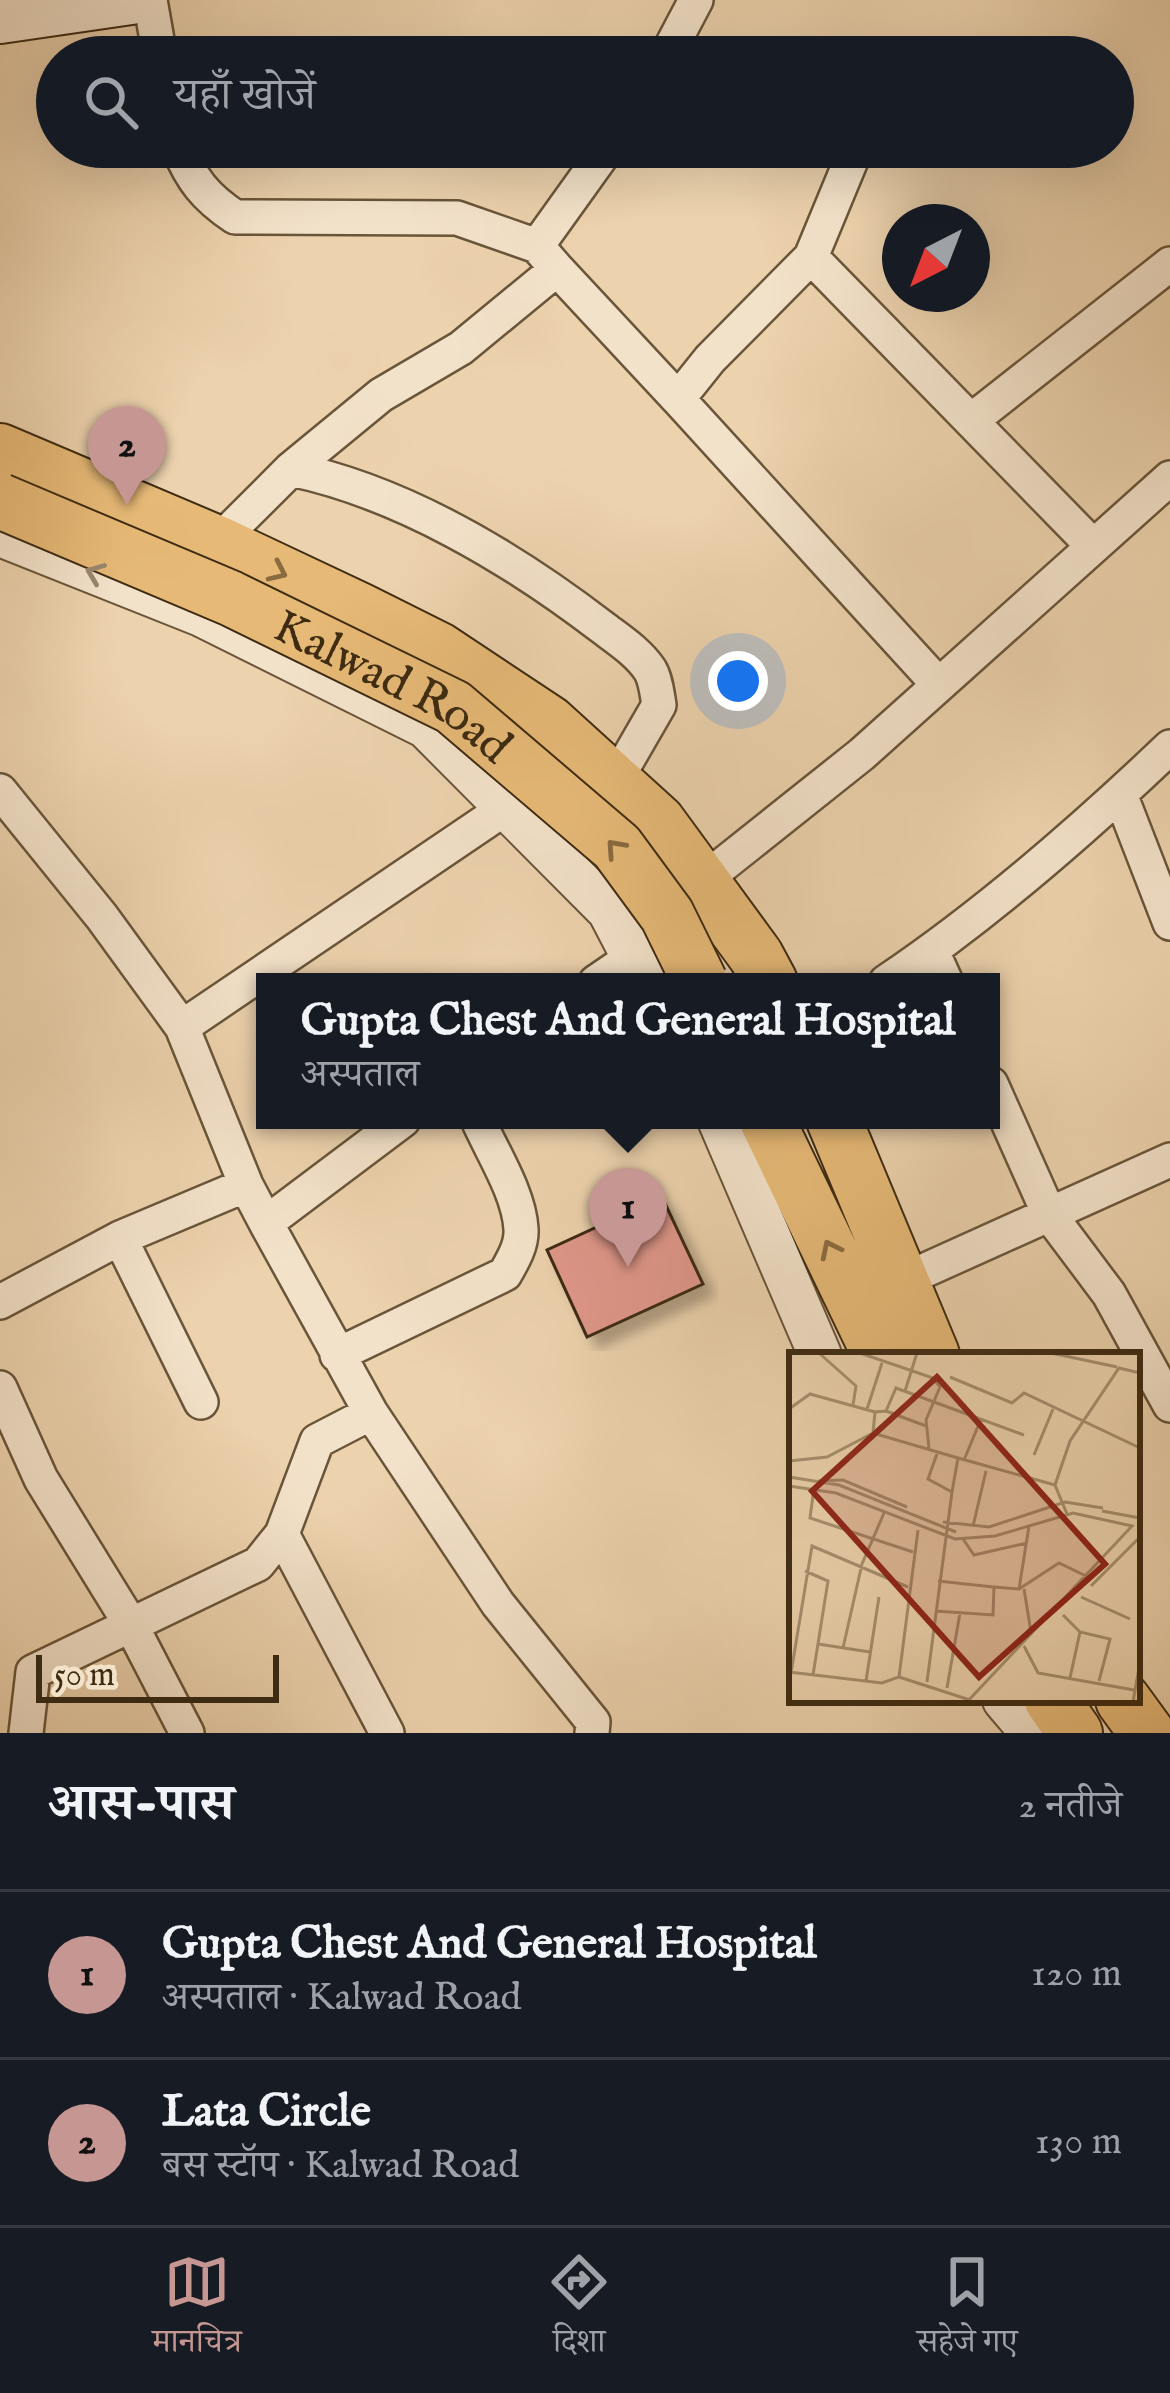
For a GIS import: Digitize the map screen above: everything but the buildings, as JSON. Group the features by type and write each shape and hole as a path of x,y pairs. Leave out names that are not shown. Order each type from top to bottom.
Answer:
{"main road":[{"path":"0,20 131,0"},
{"path":"5,471 217,543 439,650 549,723 658,822 765,973"},
{"name":"Kalwad Road","path":"5,471 230,598 453,707 617,847 667,916 696,973"},
{"path":"771,1129 879,1352"},
{"path":"838,1129 931,1352"},
{"path":"1054,1703 1075,1733"},
{"path":"1125,1703 1146,1732"}],"street":[{"path":"150,0 156,36"},
{"path":"677,36 696,0"},
{"path":"187,168 208,199 236,217 458,218 547,257 938,685"},
{"path":"217,543 291,470 381,395 461,349 496,316 547,257 596,168"},
{"path":"678,399 710,359 811,257 848,168"},
{"path":"811,257 1092,544"},
{"path":"972,420 1170,264"},
{"path":"291,470 334,478 444,528 560,596 636,654 653,674 659,705 614,783"},
{"path":"0,535 201,615 426,727 609,911 640,969 698,881 862,754 1170,478"},
{"path":"939,966 1170,747"},
{"path":"0,791 102,917 182,1027 246,1185 337,1355 497,1604 593,1722 592,1733"},
{"path":"1120,794 1170,923"},
{"path":"262,973 507,807"},
{"path":"182,1027 256,977"},
{"path":"1000,1104 1049,1214 1109,1294 1170,1405"},
{"path":"266,1223 391,1129"},
{"path":"337,1355 506,1274 517,1253 521,1229 482,1129"},
{"path":"723,1129 819,1352"},
{"path":"899,1282 1170,1160"},
{"path":"0,1302 120,1238 246,1185"},
{"path":"120,1238 201,1402"},
{"path":"0,1388 41,1479 131,1625 187,1733"},
{"path":"26,1733 33,1672 258,1564 282,1534 317,1441 371,1413"},
{"path":"282,1534 387,1733"},
{"path":"1006,1703 1031,1733"},
{"path":"1146,1732 1170,1713"}],"place":[{"name":"Lata Circle","path":"127,505"},
{"name":"Gupta Chest And General Hospital","path":"628,1267"}]}
